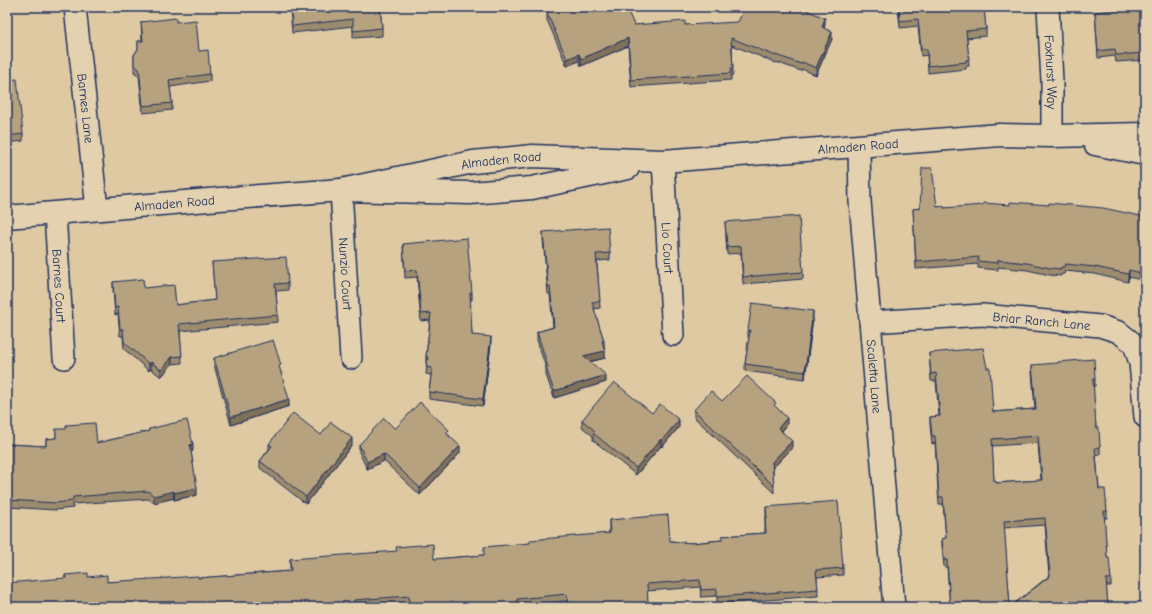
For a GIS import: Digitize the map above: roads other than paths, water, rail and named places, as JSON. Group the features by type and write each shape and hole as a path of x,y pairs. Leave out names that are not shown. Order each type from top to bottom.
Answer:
{"street":[{"name":"Barnes Lane","path":"75,7 97,209"},
{"name":"Foxhurst Way","path":"1048,7 1052,81 1052,136"},
{"name":"Almaden Road","path":"341,190 473,162 532,156 663,161 1000,134 1052,136 1145,134"},
{"name":"Almaden Road","path":"1052,136 1145,154"},
{"name":"Scaletta Lane","path":"859,146 860,201 894,607"},
{"name":"Almaden Road","path":"7,217 341,190 470,193 532,188 663,161"},
{"name":"Lio Court","path":"663,161 673,335"},
{"name":"Nunzio Court","path":"341,190 352,358"},
{"name":"Barnes Court","path":"55,213 64,358"},
{"name":"Briar Ranch Lane","path":"870,322 983,316 1100,326 1119,332 1134,344 1140,363 1145,417"}]}
